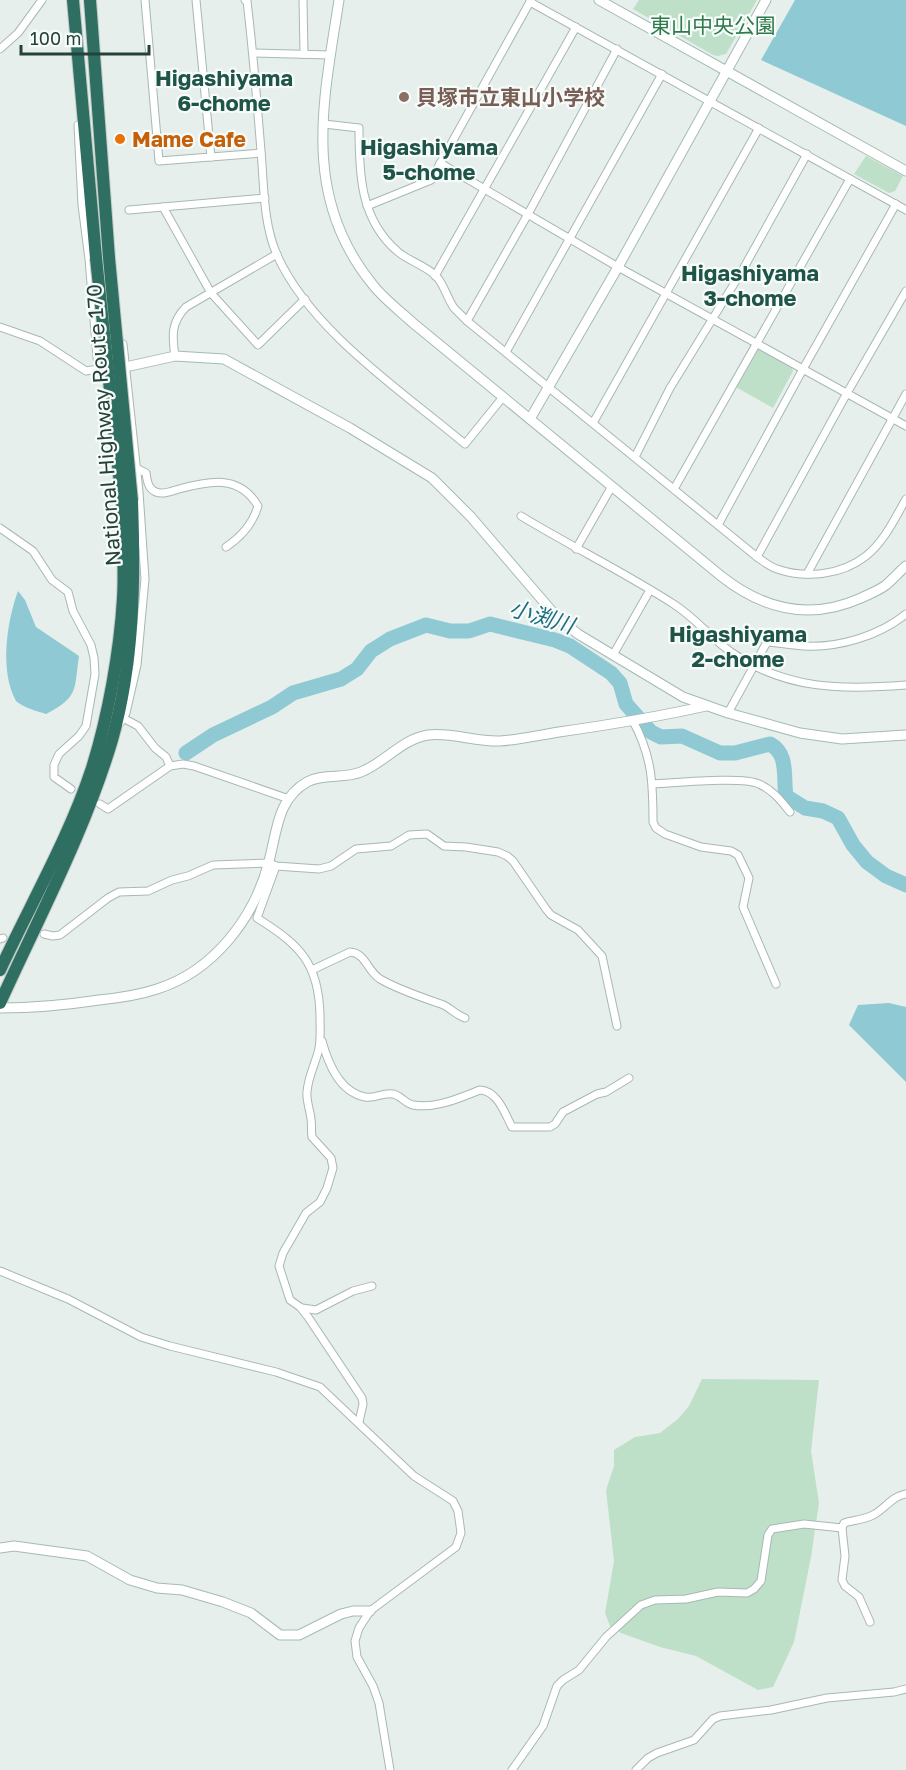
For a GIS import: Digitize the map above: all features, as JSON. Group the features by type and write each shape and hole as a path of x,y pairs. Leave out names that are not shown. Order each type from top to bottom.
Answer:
{"highway":[{"name":"National Highway Route 170","path":"0,1003 77,837 112,738 124,685 134,597 103,258 81,86 73,0"},
{"name":"National Highway Route 170","path":"90,0 103,258"},
{"name":"National Highway Route 170","path":"0,970 62,842 92,767 110,694 120,624 127,502"}],"street":[{"path":"0,49 18,33 42,0"},
{"path":"144,0 159,161 261,153"},
{"path":"196,0 210,157"},
{"path":"245,0 247,1 253,53 268,224 277,254 304,299 336,338 465,444 504,398"},
{"path":"303,0 303,54"},
{"path":"339,0 330,55 324,124 322,161 326,194 338,231 354,261 374,287 504,398 734,586 774,606 805,610 830,609 885,586 906,566"},
{"path":"599,0 906,171"},
{"path":"530,418 618,267 766,0"},
{"path":"367,206 431,180 530,1 906,210"},
{"path":"435,276 576,27"},
{"path":"467,321 617,49"},
{"path":"253,53 330,55"},
{"path":"506,352 662,74"},
{"path":"81,86 77,103 82,205 90,259 98,369"},
{"path":"324,124 359,128 360,171 367,206 375,228 388,243 399,254 435,276 455,308 467,321 757,557 776,569 807,574 821,574 842,569 866,556 889,529 906,499"},
{"path":"593,423 759,128"},
{"path":"634,457 670,388 713,319 807,154"},
{"path":"440,163 618,267 906,426"},
{"path":"674,489 850,178"},
{"path":"129,210 265,198"},
{"path":"718,525 896,204"},
{"path":"163,207 211,292 258,345 304,299"},
{"path":"175,356 172,336 174,324 186,307 277,254"},
{"path":"757,557 906,291"},
{"path":"94,311 113,309 119,314 126,366 145,579 137,665 123,718 112,738"},
{"path":"0,327 40,340 86,371 175,356 224,359 350,428 432,478 471,517 556,616 578,634 683,696 728,713 800,733 842,739 906,735"},
{"path":"807,574 906,394"},
{"path":"136,468 146,473 148,485 156,492 164,493 198,484 227,482 233,483 254,499 258,506 255,514 238,540 226,547"},
{"path":"576,549 612,486"},
{"path":"521,516 677,607 730,651 755,666 804,684 831,688 906,685"},
{"path":"0,528 33,551 52,580 68,592 73,611 91,645 95,674 86,726 80,736 59,754 54,765 54,777 71,789"},
{"path":"614,655 650,590"},
{"path":"728,713 767,642 822,646 855,640 904,618"},
{"path":"372,1286 353,1291 316,1310 309,1310 290,1300 279,1266 283,1253 306,1213 320,1202 333,1168 332,1158 312,1137 306,1094 321,1035 319,990 312,970 296,947 284,935 257,918 273,864 280,811 289,799 308,782 360,773 407,743 427,735 500,741 652,718 706,706"},
{"path":"123,718 138,726 154,748 166,757 170,766"},
{"path":"633,721 646,749 653,784 653,822 660,832 701,848 731,851 738,855 748,879 743,907 776,984"},
{"path":"100,804 108,809 170,766 183,764 289,799"},
{"path":"653,784 747,780 767,788 790,812"},
{"path":"44,934 60,935 119,892 148,891 213,865 273,864 319,869 331,866 356,849 391,846 410,835 420,834 432,836 444,846 498,852 513,861 551,915 578,930 602,956 617,1026"},
{"path":"0,1008 30,1008 121,997 158,989 180,979 209,960 230,939 249,910 273,864"},
{"path":"312,970 350,952 355,952 381,979 427,1000 444,1004 456,1015 465,1018"},
{"path":"321,1035 332,1071 353,1092 364,1097 395,1094 411,1105 437,1105 486,1090 492,1093 512,1127 550,1127 555,1124 563,1112 597,1094 606,1092 629,1078"},
{"path":"0,1271 68,1299 141,1336 170,1346 276,1372 320,1387 414,1476 453,1501 458,1511 461,1533 456,1547 370,1611 359,1628 355,1641 355,1651 379,1703 390,1770"},
{"path":"300,1307 362,1398 359,1422"},
{"path":"870,1622 859,1597 845,1586 842,1580 845,1556 842,1528 844,1523 862,1520 876,1514 895,1498 906,1494"},
{"path":"512,1770 543,1726 557,1686 579,1670 606,1637 641,1605 655,1600 686,1599 718,1592 747,1593 761,1581 768,1535 772,1529 804,1524 842,1528"},
{"path":"0,1548 14,1546 87,1556 130,1580 157,1588 182,1590 251,1613 280,1635 299,1635 341,1614 370,1611"},
{"path":"636,1770 657,1753 694,1740 713,1719 720,1716 771,1710 827,1698 906,1689"}],"green space":[{"name":"東山中央公園","path":"639,0 757,0 726,54 718,56 633,9"},
{"path":"866,156 903,176 895,191 889,193 854,174"},
{"path":"759,348 791,365 793,371 773,408 736,387"},
{"path":"702,1379 819,1380 811,1451 819,1503 811,1557 794,1642 773,1687 758,1690 696,1656 660,1647 621,1633 610,1626 605,1613 614,1561 606,1490 614,1466 614,1450 635,1437 660,1433 678,1419 689,1406"}],"water":[{"path":"795,0 906,0 906,126 761,60"},
{"path":"18,591 25,600 36,627 79,656 75,685 70,697 46,714 16,701 8,676 6,648 10,618"},
{"path":"889,1003 906,1007 906,1082 849,1025 858,1005"}],"waterway":[{"name":"小渕川","path":"186,753 213,735 272,707 293,693 341,679 357,669 371,651 390,639 426,625 450,631 469,631 490,624 555,640 570,646 611,673 620,683 626,704 651,732 661,737 682,736 720,753 735,753 770,744 776,748 783,760 786,796 805,808 823,811 838,818 853,845 867,862 886,876 906,885"}],"place":[{"name":"貝塚市立東山小学校","path":"404,97"},
{"name":"Mame Cafe","path":"120,139"}],"district":[{"name":"Higashiyama 6-chome","path":"224,90"},
{"name":"Higashiyama 5-chome","path":"429,158"},
{"name":"Higashiyama 3-chome","path":"750,284"},
{"name":"Higashiyama 2-chome","path":"738,646"}]}
